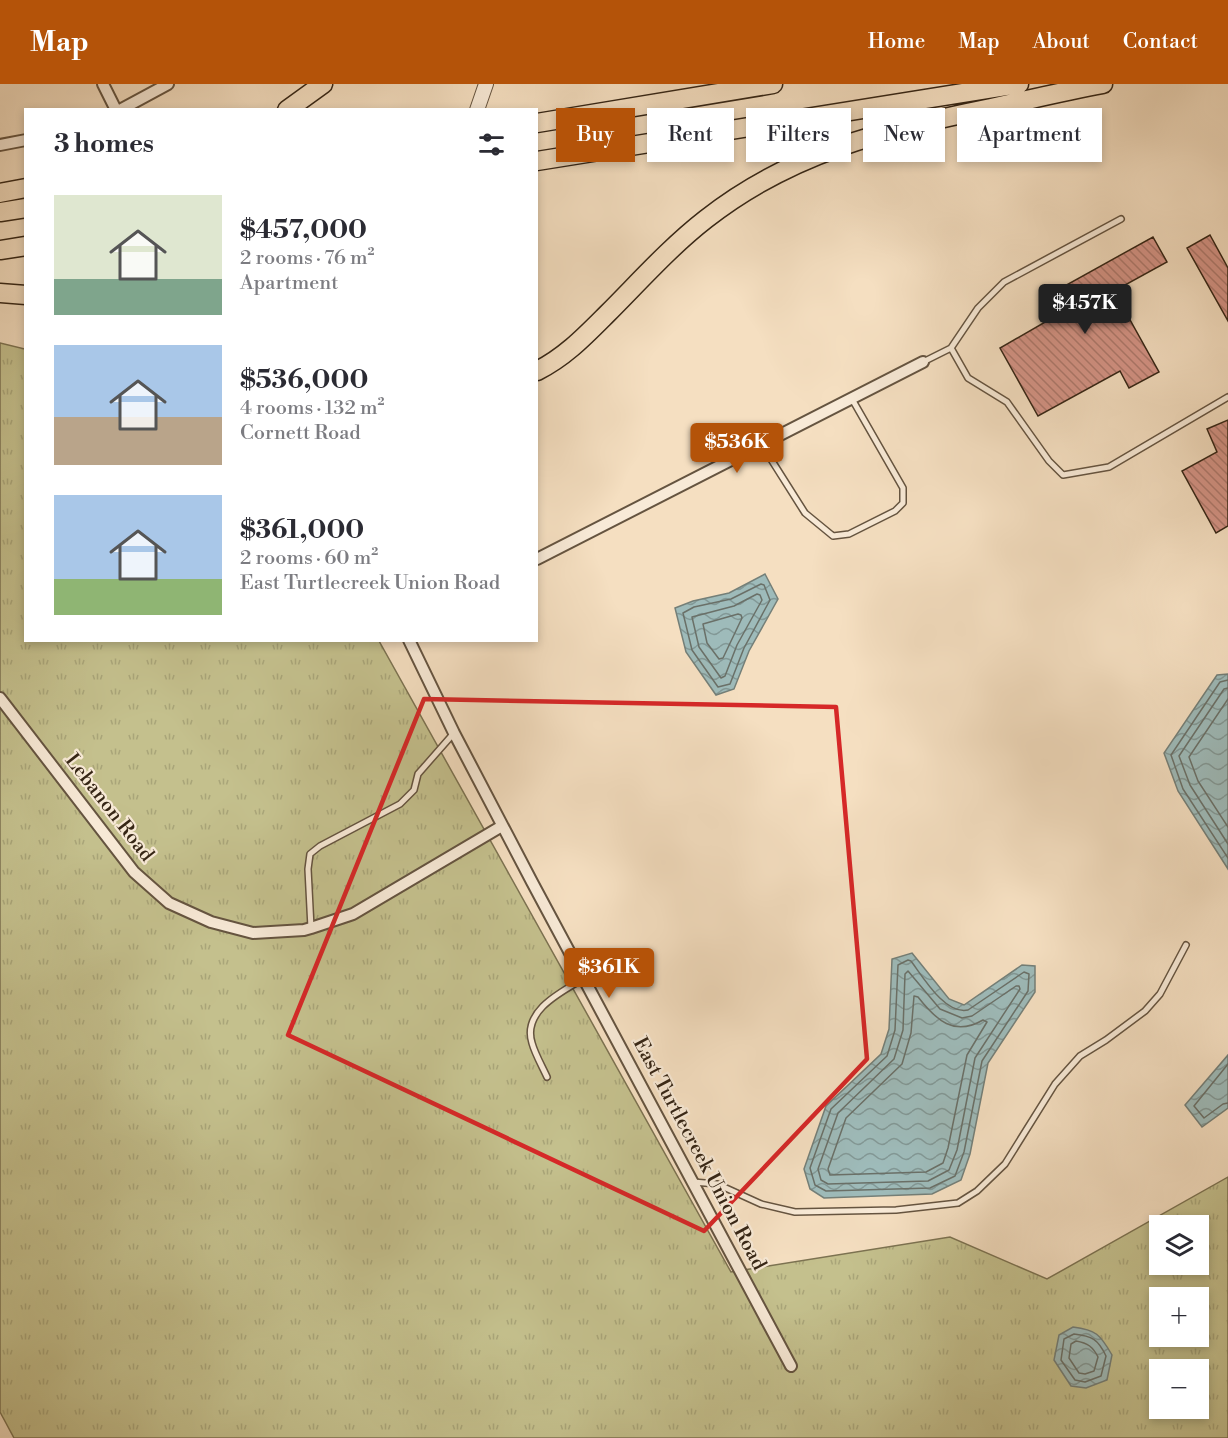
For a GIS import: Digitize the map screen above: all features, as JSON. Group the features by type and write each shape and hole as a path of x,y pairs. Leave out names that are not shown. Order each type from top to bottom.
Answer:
{"highway":[{"path":"290,108 324,84"},
{"path":"538,123 773,84"},
{"path":"538,161 1019,84"},
{"path":"538,370 575,346 705,220 737,196 789,166 874,134 1102,84"},
{"path":"0,193 24,188"},
{"path":"0,212 24,208"},
{"path":"0,250 24,246"},
{"path":"0,293 24,295"}],"street":[{"path":"102,84 117,108"},
{"path":"122,108 168,84"},
{"path":"478,108 486,84"},
{"path":"0,145 24,140"},
{"path":"538,558 923,362"},
{"name":"East Turtlecreek Union Road","path":"410,642 502,826 791,1366"},
{"name":"Lebanon Road","path":"0,698 134,872 169,903 211,922 253,933 311,928 353,914 502,826"}],"lane":[{"path":"923,362 951,348 978,308 1004,282 1120,219"},
{"path":"951,348 968,378 1007,402 1049,461 1063,475 1109,467 1228,397"},
{"path":"762,445 805,513 833,536 849,534 895,511 903,502 903,488 851,398"},
{"path":"311,928 308,869 310,854 320,846 400,804 414,790 418,774 454,733"},
{"path":"693,1182 717,1184 761,1204 795,1212 896,1210 958,1203 977,1191 1005,1164 1055,1084 1080,1056 1145,1011 1160,994 1186,945"},
{"path":"547,1077 531,1041 534,1018 541,1008 555,996 583,979"}],"highlighted area":[{"path":"424,699 836,707 867,1059 704,1231 288,1035"}],"green space":[{"path":"0,343 24,349 24,642 380,642 731,1272 950,1237 1047,1279 1149,1222 1149,1275 1209,1275 1209,1215 1161,1215 1228,1177 1228,1438 14,1438 0,1412"}],"water":[{"path":"765,574 778,599 749,651 734,689 716,695 686,652 675,608 693,601 729,593"},
{"path":"1228,674 1228,869 1178,791 1164,753 1217,675"},
{"path":"912,953 949,999 964,1005 1022,965 1035,966 1035,992 988,1063 970,1154 961,1180 932,1194 824,1198 810,1189 804,1169 826,1106 881,1054 889,1029 892,959"},
{"path":"1228,1055 1228,1108 1202,1127 1185,1105"},
{"path":"1073,1327 1097,1334 1108,1348 1112,1355 1107,1380 1086,1388 1071,1386 1054,1360 1059,1335"}],"building":[{"path":"1210,235 1228,268 1228,321 1187,248"},
{"path":"1153,237 1167,262 1114,291 1159,372 1129,388 1120,371 1038,416 1000,348 1054,317 1043,298"},
{"path":"1228,420 1228,526 1216,533 1182,471 1217,452 1207,429"}]}
